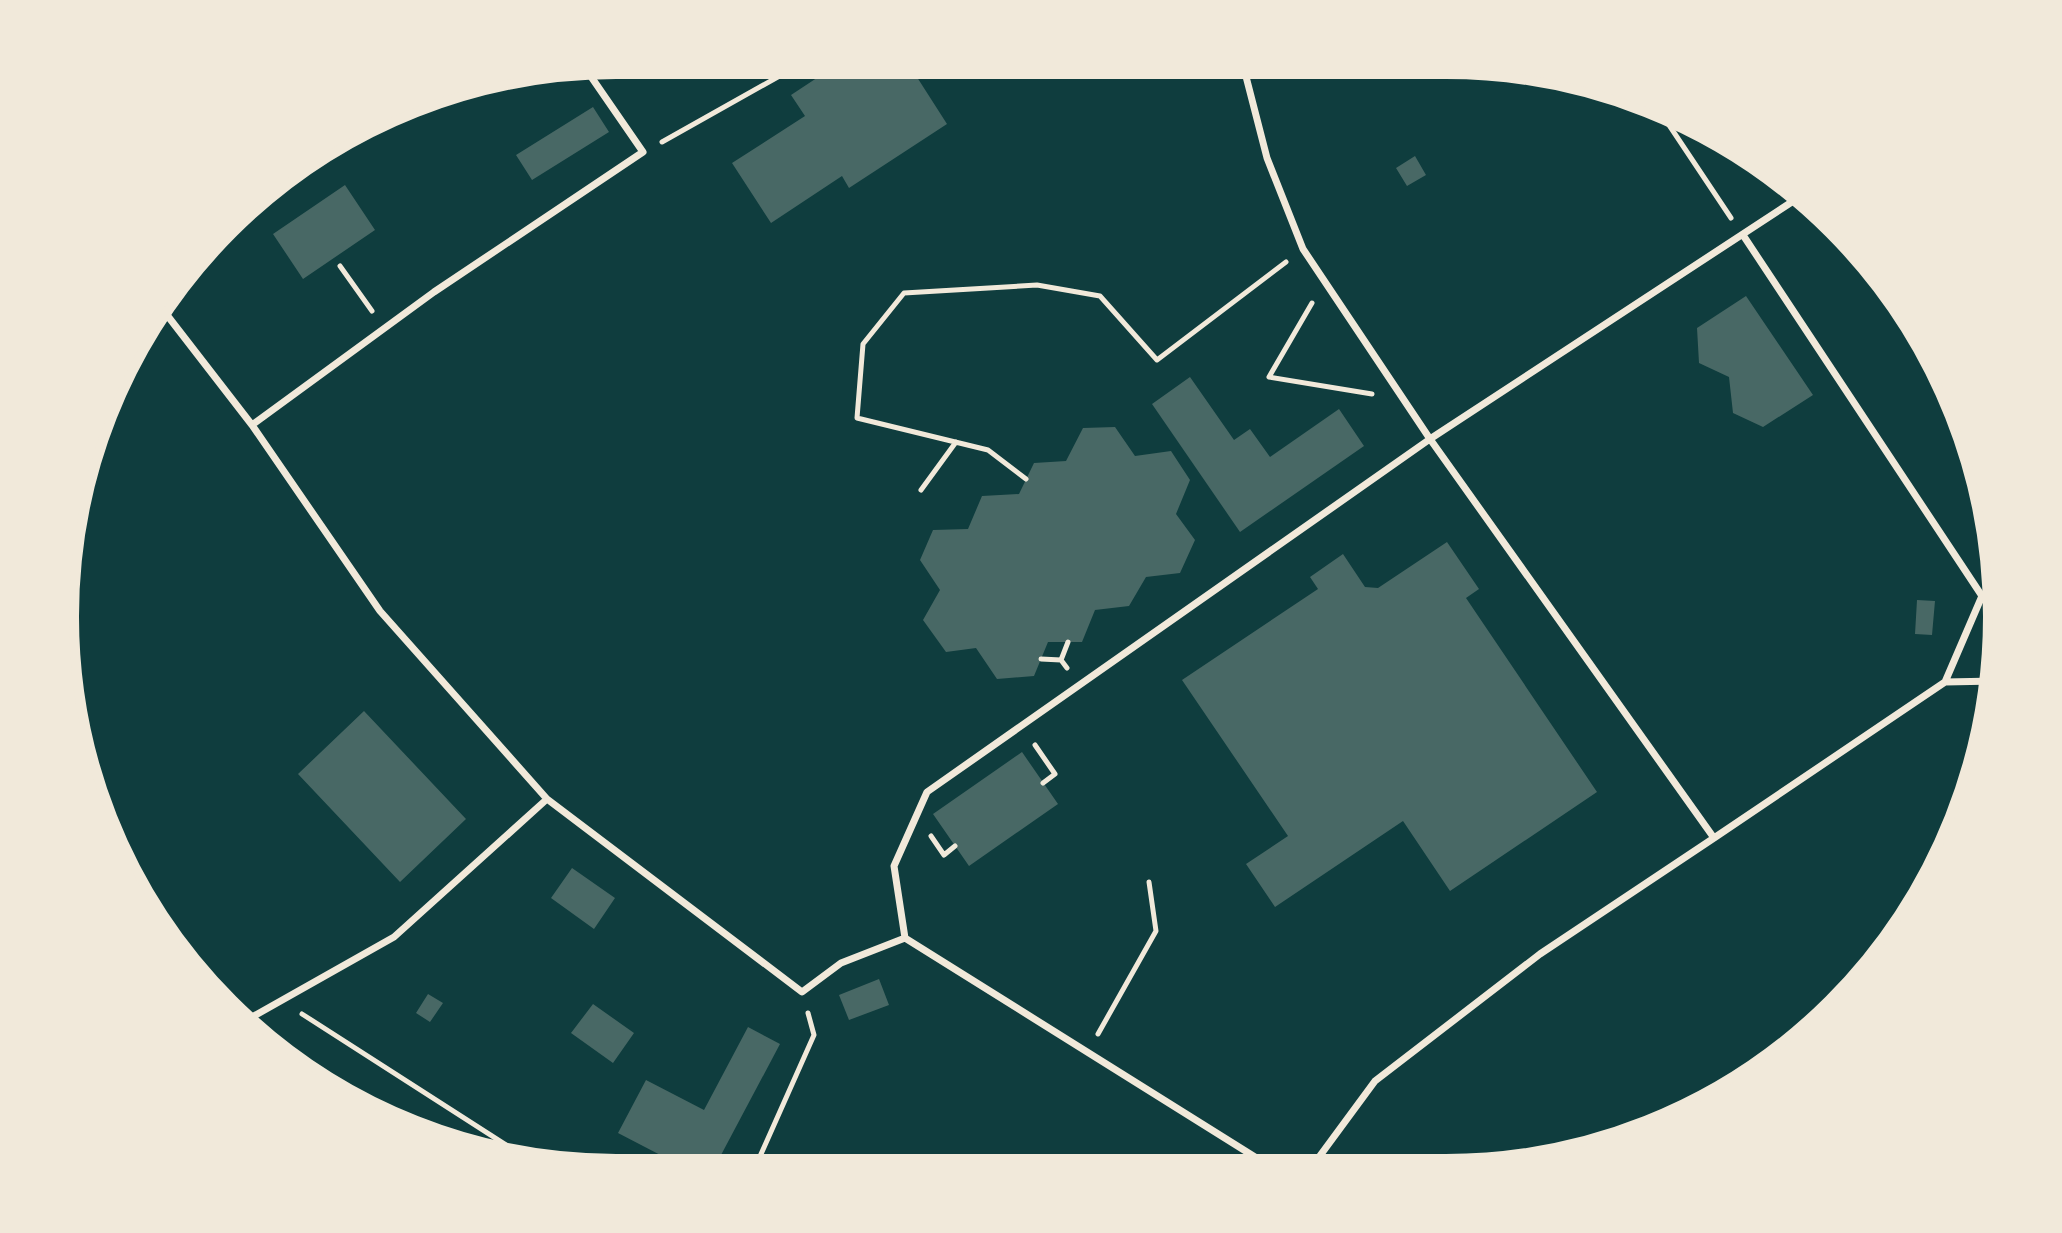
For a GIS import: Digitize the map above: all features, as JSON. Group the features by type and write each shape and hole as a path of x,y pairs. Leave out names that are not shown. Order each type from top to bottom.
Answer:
{"street":[{"path":"1245,74 1267,158 1303,249 1430,439 1714,838"},
{"path":"252,425 385,328 643,152 590,75"},
{"path":"1258,1159 905,938 894,866 927,792 1430,439 1794,201"},
{"path":"1743,235 1988,603"},
{"path":"166,314 252,425 380,611 547,799 802,992 841,963 905,938"},
{"path":"1318,1159 1375,1081 1540,954 1945,682 1982,596"},
{"path":"1945,682 1984,681"},
{"path":"252,1017 394,937 547,799"}],"path":[{"path":"643,152 783,74"},
{"path":"1667,121 1743,235"},
{"path":"1026,479 988,450 857,418 863,344 904,293 1037,285 1100,296 1157,360 1303,249"},
{"path":"340,266 385,328"},
{"path":"1325,281 1269,377 1403,399"},
{"path":"921,490 956,442"},
{"path":"1061,660 1068,642"},
{"path":"1022,726 1055,774 1043,783"},
{"path":"1088,1053 1156,931 1149,882"},
{"path":"759,1159 814,1035 802,992"},
{"path":"281,1000 513,1149"}],"building":[{"path":"823,74 915,74 947,124 849,188 842,176 771,223 732,163 805,116 791,95"},
{"path":"593,107 609,132 532,180 516,155"},
{"path":"1415,156 1426,175 1407,186 1396,168"},
{"path":"345,185 375,230 303,279 273,234"},
{"path":"1746,296 1813,395 1763,427 1733,413 1729,377 1699,363 1697,328"},
{"path":"1190,377 1234,440 1250,429 1270,457 1339,409 1364,446 1240,532 1152,404"},
{"path":"1115,427 1135,456 1171,451 1190,480 1176,514 1195,540 1180,573 1146,577 1129,606 1095,610 1082,642 1048,642 1034,676 997,679 976,648 946,652 923,620 940,590 920,560 933,530 968,529 982,496 1019,494 1034,463 1066,461 1083,428"},
{"path":"1447,542 1479,589 1466,598 1597,792 1450,891 1403,821 1275,907 1246,864 1288,836 1182,680 1318,589 1310,577 1343,554 1365,587 1378,588"},
{"path":"1917,600 1935,601 1932,635 1915,634"},
{"path":"364,711 466,819 400,882 298,774"},
{"path":"1022,752 1058,804 969,866 933,814"},
{"path":"572,868 615,898 594,929 551,898"},
{"path":"879,979 889,1005 849,1020 839,995"},
{"path":"428,994 443,1003 430,1022 416,1013"},
{"path":"593,1004 634,1033 613,1063 571,1033"},
{"path":"748,1027 780,1044 719,1159 668,1159 618,1133 646,1080 704,1110"}]}
